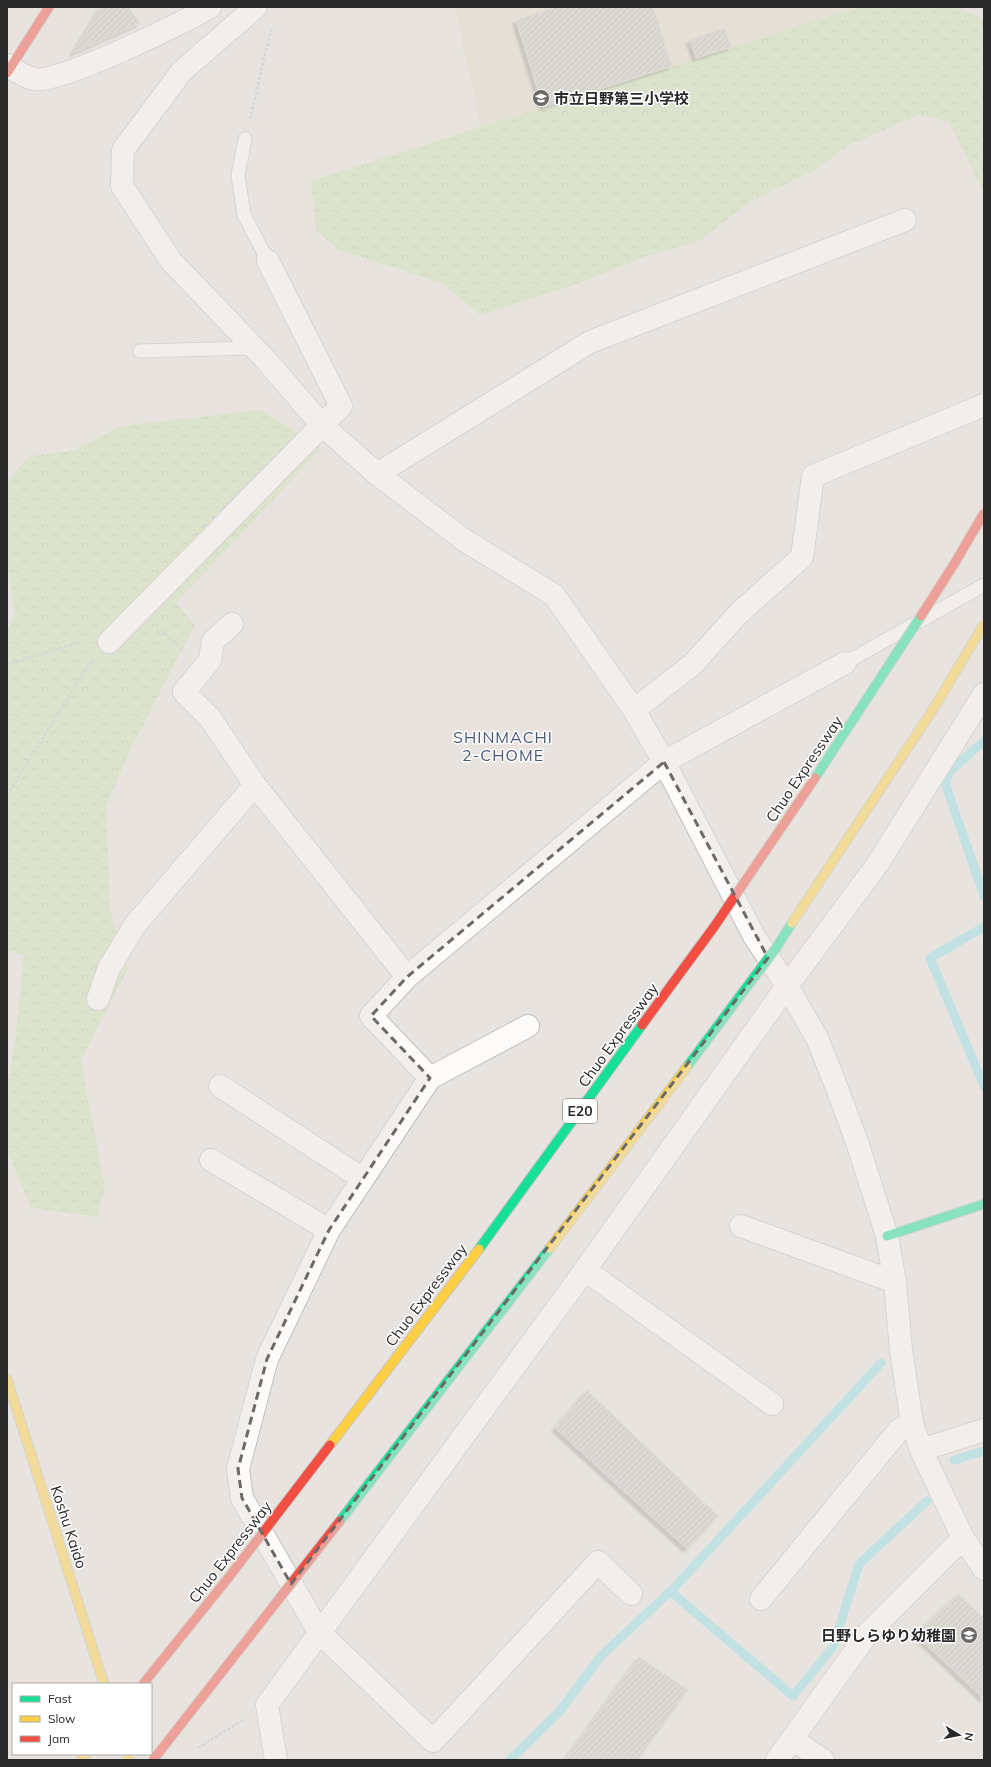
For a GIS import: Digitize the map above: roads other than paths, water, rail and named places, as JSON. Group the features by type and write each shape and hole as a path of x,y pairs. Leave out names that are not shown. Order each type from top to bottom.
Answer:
{"main road":[{"path":"8,68 49,7"},
{"name":"Chuo Expressway","path":"144,1683 229,1577 491,1234 714,927 847,731 956,561 984,513"},
{"path":"153,1760 259,1626 530,1274 776,948 934,708 984,624"},
{"path":"887,1236 984,1204"},
{"name":"Koshu Kaido","path":"7,1379 104,1683"}],"street":[{"path":"8,68 35,80 60,76 134,45 210,7"},
{"path":"256,7 182,71 123,150 122,186 171,261 254,348 322,425 377,474 464,540 554,595 634,710 664,762 754,936 787,986 817,1038 858,1145 887,1236 894,1282 901,1350 912,1423 921,1450 963,1538 984,1569"},
{"path":"377,474 590,342 905,220"},
{"path":"109,642 341,406 268,261"},
{"path":"634,710 693,664 739,612 802,557 814,476 984,405"},
{"path":"232,624 213,641 210,660 184,692 210,718 255,785 407,977"},
{"path":"430,1078 371,1016 407,977 664,762 845,663"},
{"path":"276,1760 267,1705 585,1270 787,986 877,865 984,694"},
{"path":"98,999 110,968 135,925 255,785"},
{"path":"528,1026 430,1078 329,1230 267,1359 238,1470 242,1498 319,1632 433,1741 598,1562 632,1594"},
{"path":"220,1086 363,1179"},
{"path":"211,1160 329,1230"},
{"path":"741,1226 894,1282"},
{"path":"585,1270 772,1404"},
{"path":"761,1599 900,1430 912,1423"},
{"path":"921,1450 984,1430"},
{"path":"777,1760 868,1633 963,1538"},
{"path":"792,1739 823,1760"}],"lane":[{"path":"245,139 238,175 244,214 268,261"},
{"path":"140,351 254,348"},
{"path":"845,663 984,585"}],"waterway":[{"path":"984,741 949,772 945,783 984,896"},
{"path":"984,927 930,958 984,1086"},
{"path":"510,1760 560,1711 601,1656 673,1589 881,1363"},
{"path":"954,1460 984,1451"},
{"path":"670,1591 793,1696 833,1647 859,1564 927,1501"}],"place":[{"name":"市立日野第三小学校","path":"541,98"},
{"name":"日野しらゆり幼稚園","path":"969,1635"}],"district":[{"name":"SHINMACHI 2-CHOME","path":"503,746"}]}
